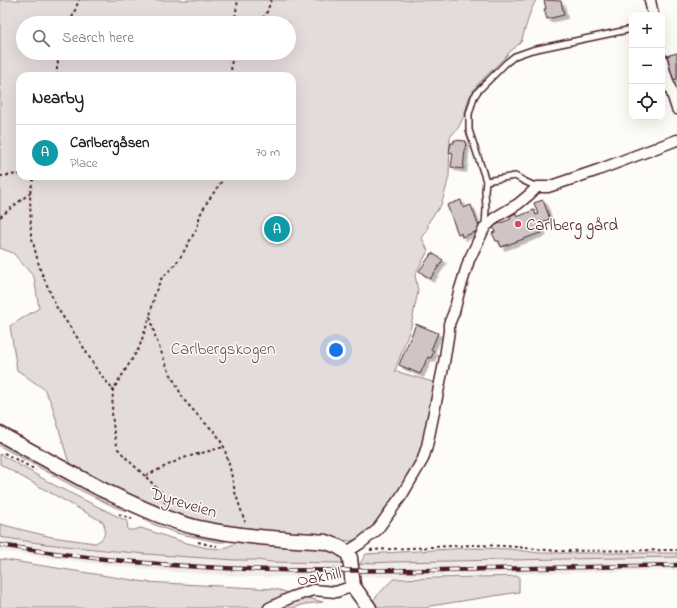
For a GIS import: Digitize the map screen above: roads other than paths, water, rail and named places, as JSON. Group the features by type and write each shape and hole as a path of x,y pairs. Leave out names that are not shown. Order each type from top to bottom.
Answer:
{"main road":[{"name":"Dyreveien","path":"0,434 65,470 126,501 168,519 199,528 229,533 326,542 347,552"},
{"path":"347,552 350,558 352,581 369,608"}],"street":[{"path":"650,0 652,12"},
{"path":"665,72 677,109"},
{"path":"347,552 377,530 402,495 423,459 444,363 449,324 469,260 485,227 496,217 518,204 537,187 548,187 677,140"},
{"name":"Oakhill","path":"269,608 292,597 313,590 336,592 352,581"}],"lane":[{"path":"485,227 486,180 469,130 469,114 474,97 478,91 506,62 515,56 532,50 629,30"},
{"path":"486,180 515,176 524,182 537,187"}],"railway":[{"path":"0,545 104,559 208,567 278,570 445,570 677,565"}],"place":[{"name":"Carlberg gård","path":"518,224"},
{"name":"Carlbergåsen","path":"277,229"}],"park label":[{"name":"Carlbergskogen","path":"223,348"}]}
